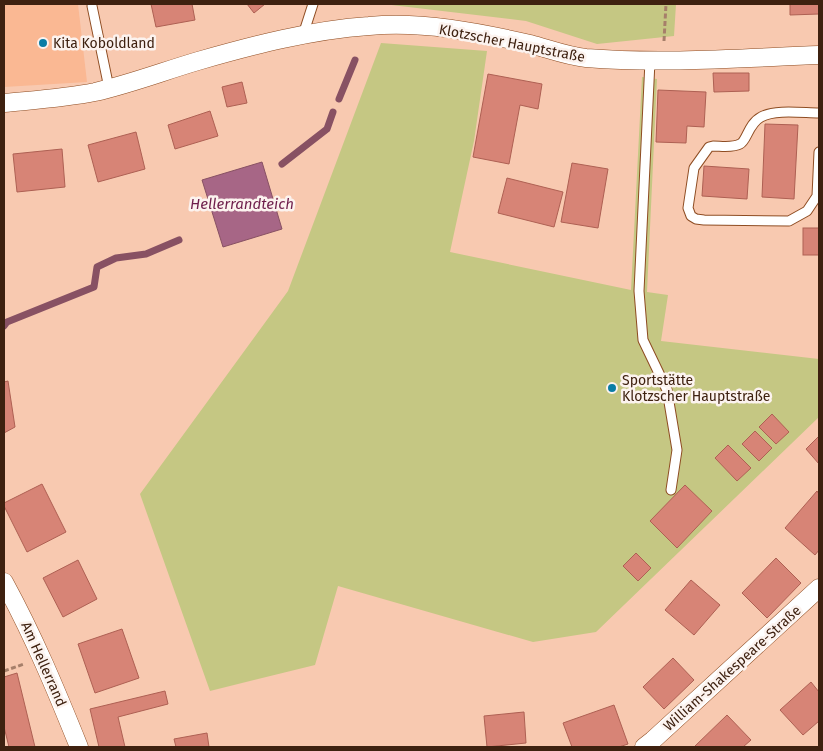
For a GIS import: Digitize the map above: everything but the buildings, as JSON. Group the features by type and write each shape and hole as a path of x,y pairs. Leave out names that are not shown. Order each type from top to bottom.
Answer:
{"street":[{"name":"Klotzscher Hauptstraße","path":"4,103 93,92 199,61 303,35 370,26 414,26 492,36 576,57 657,61 819,54"},
{"name":"Am Hellerrand","path":"4,582 43,657 79,747"},
{"name":"William-Shakespeare-Straße","path":"644,747 819,588"}],"lane":[{"path":"303,35 313,4"},
{"path":"92,6 109,88"},
{"path":"657,61 639,291 643,340 667,390 677,450 671,490"},
{"path":"819,113 771,113 760,117 754,122 746,134 745,140 740,144 709,148 694,168 688,208 691,216 704,220 789,221 807,210 817,196 819,152"}],"path":[{"path":"657,61 666,4"}],"shaded area":[{"name":"Kita Koboldland","path":"4,4 78,4 87,82 4,87"}],"green space":[{"path":"383,4 676,4 674,36 597,44 526,21"},
{"path":"381,43 487,51 474,141 450,252 631,290 642,77 657,79 647,292 668,295 661,341 819,359 819,417 596,632 533,642 338,586 315,665 210,691 140,494 288,291"}],"water":[{"name":"Hellerrandteich","path":"262,162 282,229 223,247 202,180"}],"waterway":[{"path":"339,99 355,60"},
{"path":"282,164 327,129 333,112"},
{"path":"4,326 7,322 94,287 97,267 116,258 146,254 179,240"}],"place":[{"name":"Kita Koboldland","path":"43,43"},
{"name":"Sportstätte Klotzscher Hauptstraße","path":"612,388"}]}
